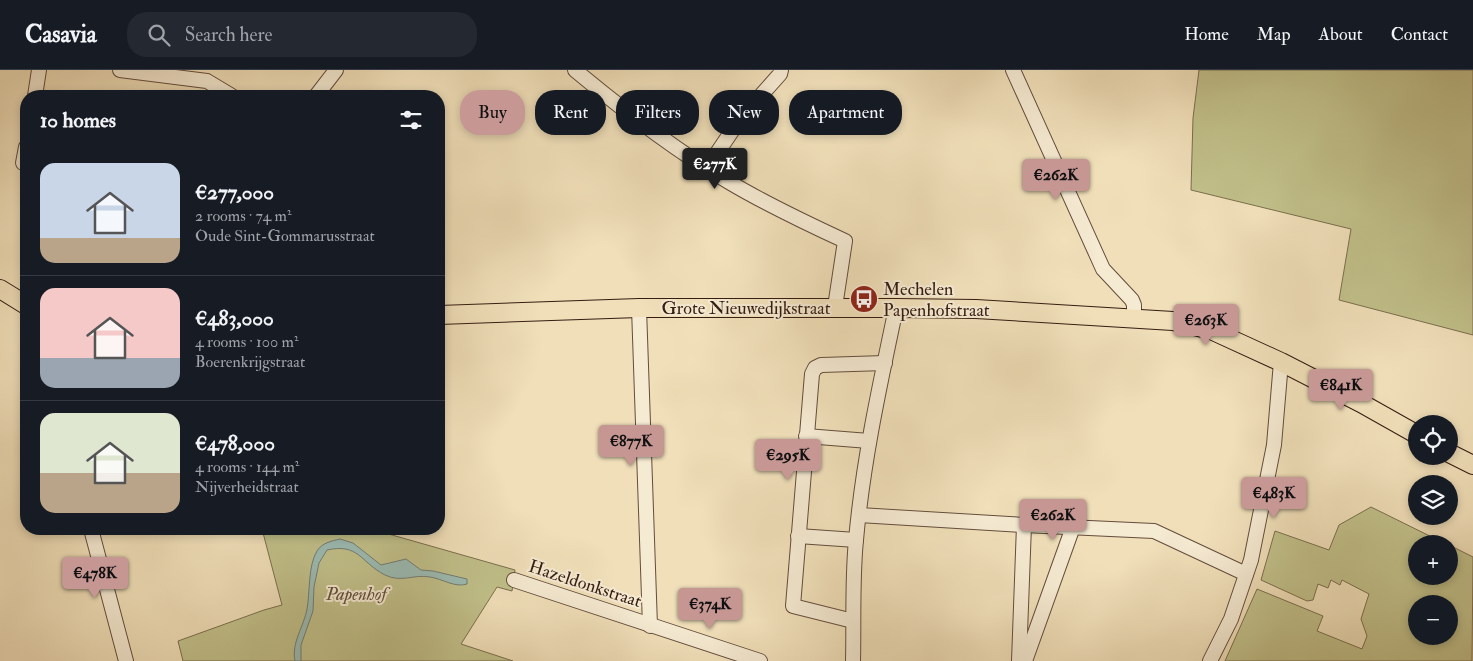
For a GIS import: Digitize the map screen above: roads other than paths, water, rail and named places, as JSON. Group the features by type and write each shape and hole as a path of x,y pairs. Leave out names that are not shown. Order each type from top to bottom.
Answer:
{"main road":[{"path":"0,289 20,301"},
{"name":"Grote Nieuwedijkstraat","path":"445,315 639,308 896,308 976,309 1173,321 1212,330 1281,362 1408,429"},
{"path":"1458,457 1473,466"}],"street":[{"path":"36,90 39,70"},
{"path":"120,70 208,81 222,90"},
{"path":"321,90 336,70"},
{"path":"574,70 612,101 730,183 845,241 835,308"},
{"path":"707,168 740,119 780,74 781,70"},
{"path":"1013,70 1103,268 1132,300 1134,318"},
{"path":"639,308 650,626"},
{"path":"853,661 856,540 859,515 869,441 896,308"},
{"path":"1210,661 1231,619 1251,560 1274,445 1281,362"},
{"path":"853,621 793,606 812,374 815,368 821,365 885,363"},
{"path":"806,436 869,441"},
{"path":"859,515 1024,526 1154,531 1246,574"},
{"path":"1019,661 1024,526"},
{"path":"1025,661 1073,527"},
{"path":"93,535 126,661"},
{"path":"798,536 856,540"},
{"name":"Hazeldonkstraat","path":"514,580 760,661"}],"water":[{"path":"340,539 353,543 381,565 406,559 421,570 467,579 467,584 453,584 424,576 391,577 377,570 353,551 346,549 327,550 319,563 314,587 313,611 301,645 301,661 295,661 296,641 307,609 314,557 321,546"}],"place":[{"name":"Mechelen Papenhofstraat","path":"864,299"}],"park label":[{"name":"Papenhof","path":"356,594"}]}
